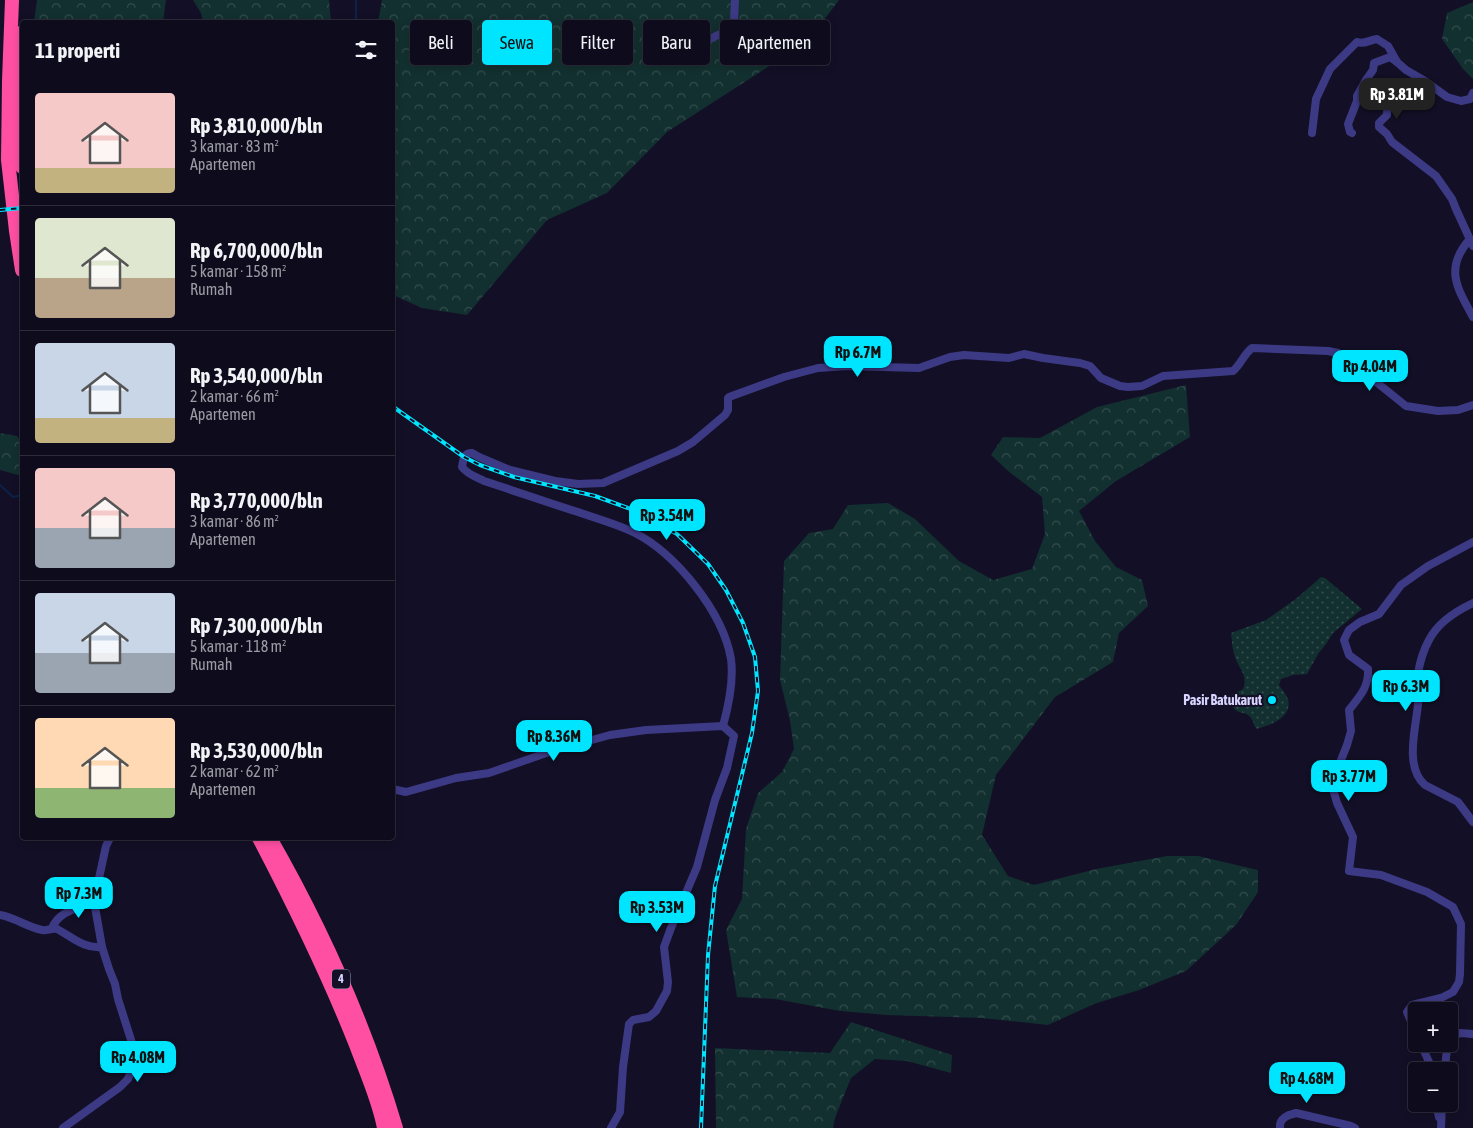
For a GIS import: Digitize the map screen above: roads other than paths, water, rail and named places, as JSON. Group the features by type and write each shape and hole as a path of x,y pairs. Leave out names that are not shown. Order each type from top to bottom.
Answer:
{"highway":[{"path":"12,0 9,81 17,162"},
{"path":"20,20 21,0"},
{"path":"20,40 16,231 20,257"},
{"name":"4","path":"260,840 302,920 343,1013 367,1074 384,1128"},
{"name":"4","path":"271,840 310,912 352,1005 383,1085 396,1128"}],"street":[{"path":"710,39 728,30 733,25 735,0"},
{"path":"1312,134 1316,99 1330,70 1357,42 1364,43 1377,39 1388,46 1397,62"},
{"path":"1352,134 1348,124 1357,101 1357,96 1373,70 1374,63 1390,56 1406,70 1447,97 1461,101 1470,99 1473,93"},
{"path":"1366,80 1388,93 1387,115 1379,123 1379,127 1392,142 1436,176 1452,199 1472,243 1463,247 1455,266 1455,275 1459,289 1473,317"},
{"path":"723,726 730,700 732,674 731,659 725,636 711,607 680,568 648,541 623,527 493,484 472,475 462,467 464,457 467,454 472,453 510,470 555,481 578,484 604,483 678,451 693,442 725,415 728,410 729,397 784,377 812,369 847,366 919,368 950,357 964,355 1009,358 1024,354 1080,362 1090,366 1101,378 1120,386 1132,388 1142,386 1163,376 1233,371 1252,348 1326,351 1338,353 1345,357 1406,406 1438,411 1458,410 1473,405"},
{"path":"1424,1002 1441,998 1453,992 1459,982 1461,924 1453,907 1427,892 1381,875 1349,871 1352,837 1337,803 1333,789 1333,780 1351,731 1350,710 1369,680 1368,669 1349,656 1344,640 1349,630 1360,622 1379,614 1402,585 1428,566 1473,542"},
{"path":"1473,603 1445,620 1429,641 1418,673 1418,701 1413,745 1414,762 1421,781 1425,785 1458,802 1473,822"},
{"path":"395,790 406,792 456,778 489,773 552,751 610,735 646,730 723,726 734,736 727,768 697,867 664,947 668,982 667,991 656,1011 649,1017 632,1020 630,1024 623,1067 620,1112 611,1128"},
{"path":"63,1128 120,1087 128,1079 134,1063 132,1043 118,999 116,984 102,947 94,901 109,840"},
{"path":"52,928 61,915 94,901"},
{"path":"0,915 43,930 57,929 82,944 93,948 102,947"},
{"path":"1446,1062 1448,1048 1452,1038 1460,1033 1473,1034"},
{"path":"1437,1112 1440,1126"},
{"path":"1440,1126 1441,1112"},
{"path":"1280,1128 1279,1124 1282,1119 1288,1114 1296,1113 1355,1128"}],"waterway":[{"path":"356,0 356,20"},
{"path":"0,485 13,497 20,495"}],"railway":[{"path":"0,210 20,208"},
{"path":"395,408 464,457 480,465 514,477 595,496 636,511 677,534 708,564 726,590 743,623 755,657 758,691 752,733 715,886 708,955 701,1128"}],"place":[{"name":"Pasir Batukarut","path":"1272,700"}]}
